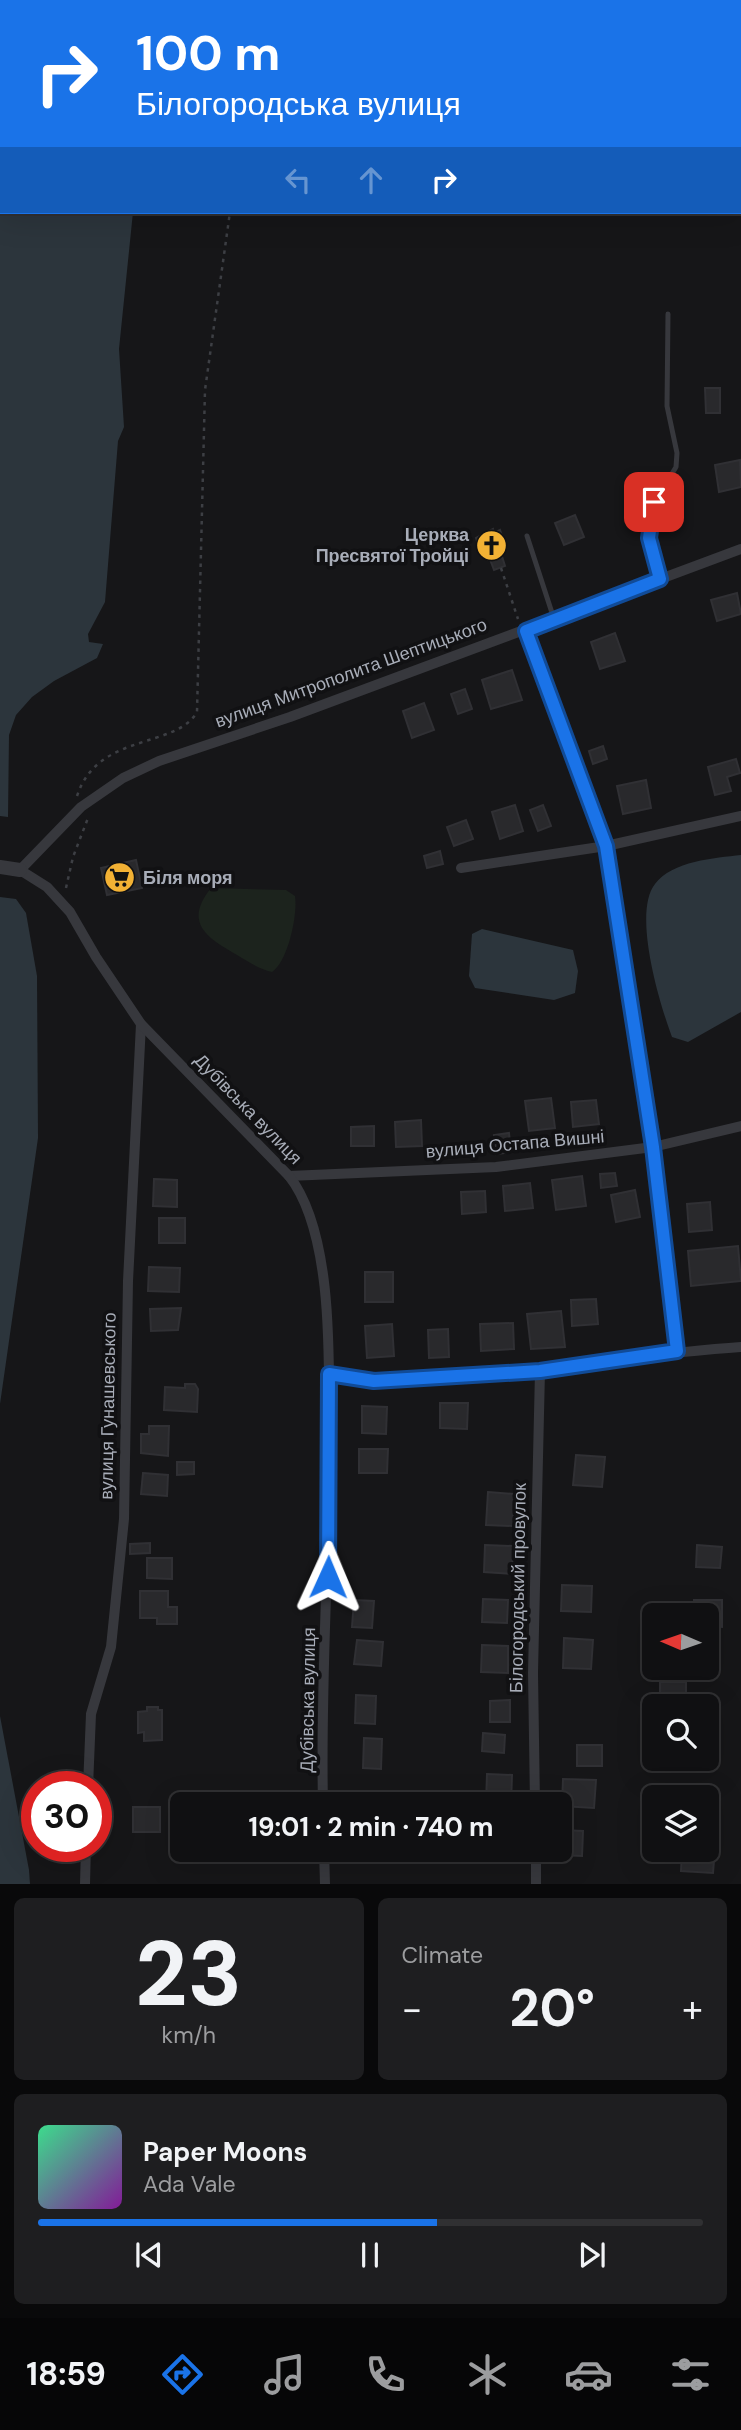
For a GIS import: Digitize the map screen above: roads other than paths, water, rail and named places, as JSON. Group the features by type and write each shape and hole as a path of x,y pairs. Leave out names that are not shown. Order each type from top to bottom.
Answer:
{"street":[{"name":"вулиця Митрополита Шептицького","path":"20,870 70,815 100,794 159,761 290,717 741,549"},
{"path":"524,631 606,846 653,1147 677,1351"},
{"path":"461,868 606,846 741,816"},
{"path":"0,867 20,870"},
{"name":"Дубівська вулиця","path":"20,870 47,887 70,912 141,1024 301,1191 322,1267 329,1374 330,1523 323,1792"},
{"name":"вулиця Гунашевського","path":"89,1771 91,1714 111,1647 124,1519 128,1281 141,1024"},
{"name":"вулиця Остапа Вишні","path":"289,1176 496,1167 653,1147 741,1126"},
{"path":"329,1374 374,1381 540,1371 677,1351 741,1348"},
{"name":"Білогородський провулок","path":"535,1792 533,1673 540,1371"},
{"path":"85,1884 86,1862"},
{"path":"324,1862 325,1884"},
{"path":"536,1862 536,1884"}],"lane":[{"path":"660,579 649,538 650,520 654,502 676,467 677,453 667,406 668,314"},
{"path":"527,536 554,619"}],"place":[{"name":"Церква Пресвятої Тройці","path":"492,545"},
{"name":"Біля моря","path":"120,878"}]}
